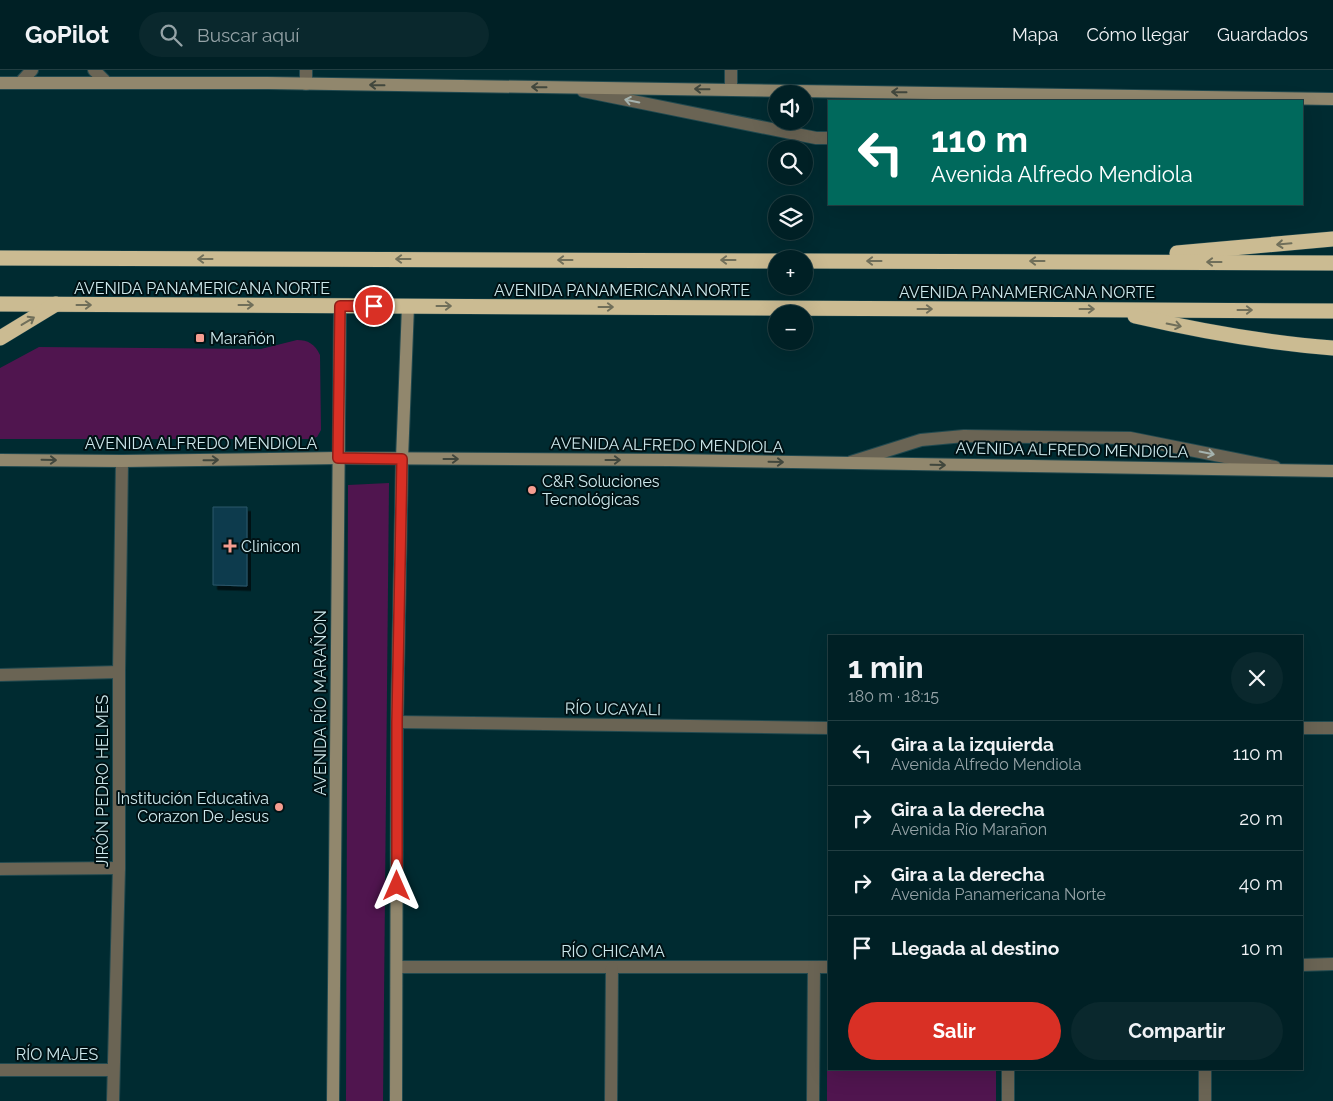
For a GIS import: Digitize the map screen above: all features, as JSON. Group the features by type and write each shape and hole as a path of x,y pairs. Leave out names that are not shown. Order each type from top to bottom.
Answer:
{"highway":[{"path":"1086,262 1333,239"},
{"name":"AVENIDA PANAMERICANA NORTE","path":"0,258 768,261"},
{"name":"AVENIDA PANAMERICANA NORTE","path":"813,261 1333,263"},
{"name":"AVENIDA PANAMERICANA NORTE","path":"0,304 1333,311"},
{"path":"0,338 56,304"},
{"path":"1109,310 1210,332 1333,348"}],"main road":[{"path":"0,83 306,84 1333,99"},
{"name":"AVENIDA RÍO MARAÑON","path":"334,1101 340,306"},
{"path":"396,1101 397,722 402,459 408,306"},
{"name":"AVENIDA ALFREDO MENDIOLA","path":"0,460 122,461 338,458 660,460 1333,471"}],"street":[{"path":"20,83 32,70"},
{"path":"94,70 107,83"},
{"path":"306,70 306,84"},
{"path":"731,70 731,90"},
{"path":"566,88 816,138 828,138"},
{"path":"1222,100 1240,97"},
{"path":"849,463 921,440 964,436 1130,438 1293,470"},
{"name":"JIRÓN PEDRO HELMES","path":"113,1101 118,868 122,461"},
{"path":"0,676 119,672"},
{"name":"RÍO UCAYALI","path":"397,722 828,728"},
{"path":"1303,728 1333,728"},
{"path":"0,868 118,868"},
{"path":"1303,965 1333,964"},
{"name":"RÍO CHICAMA","path":"397,967 828,967"},
{"path":"813,1101 814,967"},
{"path":"611,1101 612,968"},
{"name":"RÍO MAJES","path":"0,1070 113,1070"},
{"path":"1008,1070 1008,1101"},
{"path":"1205,1070 1205,1101"}],"shaded area":[{"path":"297,340 311,343 320,355 321,430 317,437 309,439 0,439 0,368 39,347 261,349"},
{"path":"389,483 383,1101 346,1101 348,485"},
{"path":"827,977 828,1070 996,1070 996,1101 827,1101"}],"building":[{"name":"Clinicon","path":"213,507 247,507 247,586 213,585"}],"place":[{"name":"Marañón","path":"200,338"},
{"name":"C&R Soluciones Tecnológicas","path":"532,490"},
{"name":"Clinicon","path":"230,546"},
{"name":"Institución Educativa Corazon De Jesus","path":"279,807"}],"route":[{"path":"374,306 340,306 338,458 402,459 397,722 397,886"}]}
